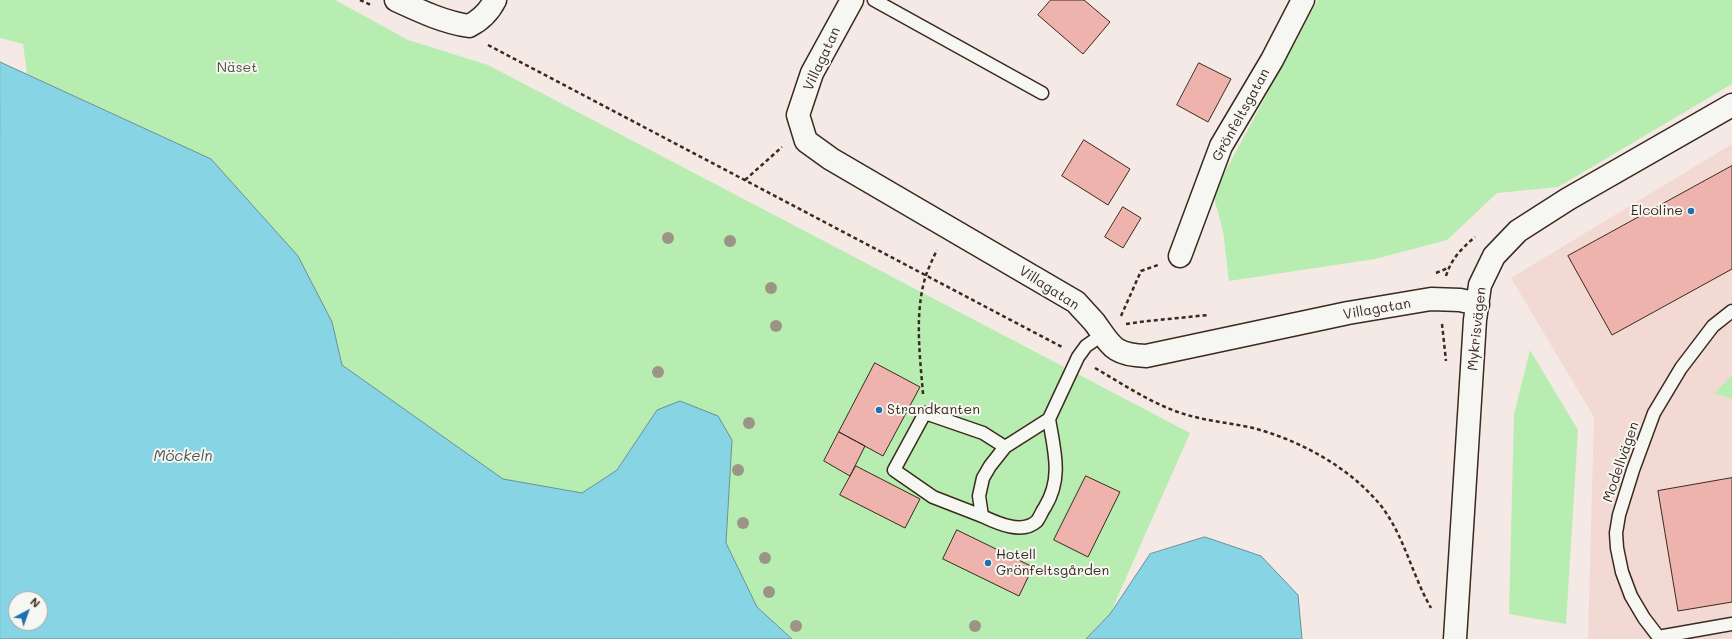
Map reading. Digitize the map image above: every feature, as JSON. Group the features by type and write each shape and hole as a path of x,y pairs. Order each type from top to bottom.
{"street":[{"path":"396,0 432,17 451,23 469,26 481,20 495,0"},
{"name":"Villagatan","path":"852,0 812,74 798,115 806,141 830,159 1076,302 1095,323 1102,335 1118,351 1130,356 1146,356 1348,313 1431,299 1460,300 1478,304"},
{"name":"Grönfeltsgatan","path":"1180,256 1221,146 1272,60 1303,0"},
{"name":"Mykrisvägen","path":"1455,639 1478,304 1480,285 1494,256 1518,231 1568,199 1732,105"}],"lane":[{"path":"874,0 1042,93"},
{"name":"Modellvägen","path":"1659,638 1644,618 1631,596 1622,572 1617,548 1616,533 1618,515 1654,413 1681,368 1713,326 1732,311"},
{"path":"982,516 979,496 983,478 990,466 1005,448 1049,419 1078,357 1086,346 1102,335"},
{"path":"1005,448 983,433 925,413 894,470 933,497 1006,526 1026,527 1037,521 1055,486 1055,456 1049,419"},
{"path":"1659,638 1732,624"}],"path":[{"path":"489,45 1078,357 1135,392 1174,411 1270,433 1304,447 1334,465 1366,491 1381,506 1393,522 1422,592 1432,610"},
{"path":"745,180 802,128"},
{"path":"925,413 919,340 921,302 926,276 947,227"},
{"path":"1119,320 1141,271 1180,256"}],"shaded area":[{"path":"1732,144 1732,639 1588,639 1594,417 1511,278"}],"green space":[{"name":"Näset","path":"0,0 335,0 408,40 488,65 1190,433 1110,614 1086,639 792,639 757,607 726,543 732,440 657,410 617,470 582,493 503,479 342,365 332,322 211,159 27,74 23,44 0,38"},
{"path":"1318,0 1732,0 1732,84 1558,187 1497,193 1447,240 1375,259 1229,281 1223,231 1213,194"},
{"path":"1530,350 1578,430 1566,624 1509,614 1514,414"},
{"path":"1732,375 1732,398 1714,394"}],"water":[{"name":"Möckeln","path":"0,62 211,159 298,256 332,322 342,365 503,479 582,493 617,470 657,410 680,401 718,416 732,440 726,543 757,607 792,639 0,639"},
{"path":"1205,537 1261,556 1298,595 1302,639 1086,639 1110,614 1150,554"}],"building":[{"path":"1051,0 1084,0 1110,22 1083,54 1038,15"},
{"path":"1199,63 1231,79 1208,122 1177,105"},
{"path":"1084,140 1130,169 1108,205 1062,176"},
{"name":"Elcoline","path":"1732,166 1732,269 1612,335 1568,256"},
{"path":"1123,207 1141,218 1123,248 1105,237"},
{"name":"Strandkanten","path":"875,363 920,387 883,456 839,432"},
{"path":"839,432 865,446 850,476 824,461"},
{"path":"856,466 920,499 905,528 840,495"},
{"path":"1086,476 1120,492 1088,557 1054,540"},
{"path":"1732,478 1732,602 1678,611 1658,491"},
{"name":"Hotell Grönfeltsgården","path":"957,530 1033,567 1019,596 943,559"}],"place":[{"name":"Elcoline","path":"1691,211"},
{"name":"Strandkanten","path":"879,410"},
{"name":"Hotell Grönfeltsgården","path":"988,563"}]}
